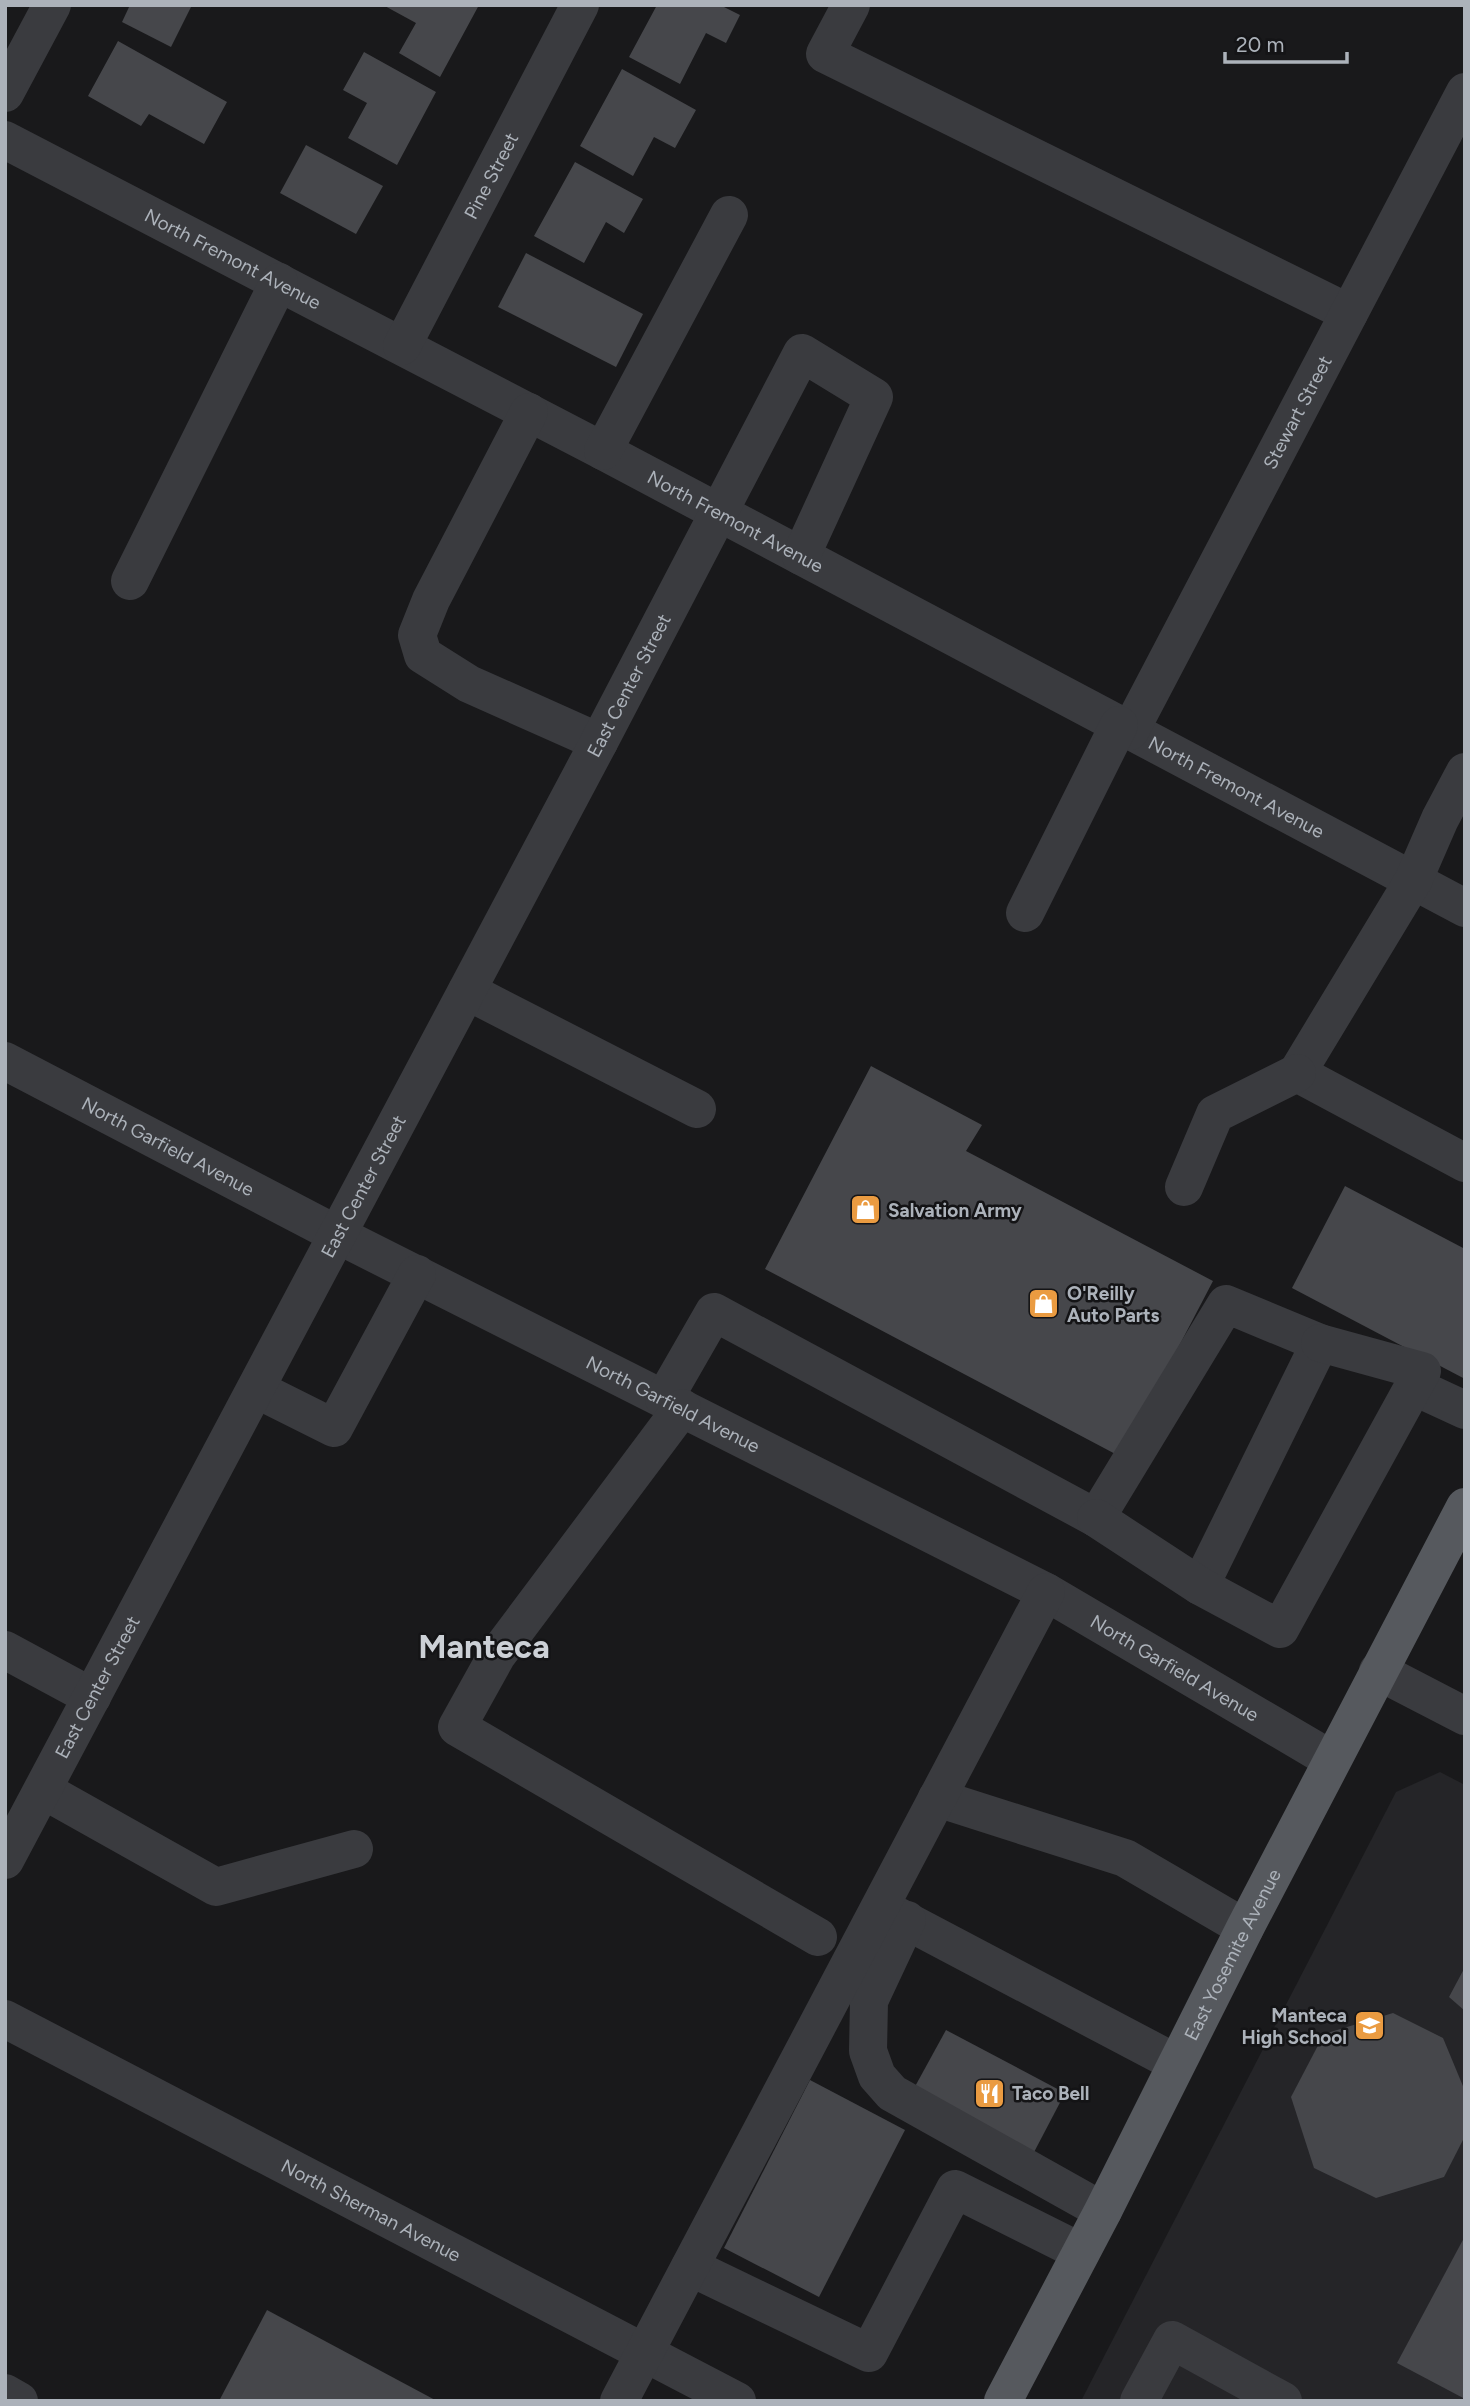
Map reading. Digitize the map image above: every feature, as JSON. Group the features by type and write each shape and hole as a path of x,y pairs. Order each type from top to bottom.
{"main road":[{"name":"East Yosemite Avenue","path":"1003,2401 1103,2211 1245,1928 1465,1507"}],"street":[{"path":"5,93 51,5"},
{"name":"Pine Street","path":"402,346 580,5"},
{"path":"851,5 825,54 1349,313"},
{"name":"Stewart Street","path":"1025,913 1460,113"},
{"name":"North Fremont Avenue","path":"5,140 529,412 1465,908"},
{"path":"603,451 729,215"},
{"path":"130,581 279,282"},
{"name":"East Center Street","path":"5,1860 599,742 802,353 874,397 802,556"},
{"path":"529,412 431,600 417,635 424,655 469,684 599,742"},
{"path":"1184,1187 1215,1114 1297,1073 1413,881 1465,772"},
{"path":"467,991 697,1109"},
{"path":"1297,1073 1465,1163"},
{"name":"North Garfield Avenue","path":"10,1076 417,1274 1046,1592 1332,1760"},
{"path":"256,1390 334,1427 417,1274"},
{"path":"818,1937 457,1727 498,1655 673,1403 714,1312 1096,1518 1200,1586 1280,1629 1422,1371 1320,1343 1226,1304 1096,1518"},
{"path":"1200,1586 1320,1343"},
{"path":"1413,1386 1465,1410"},
{"path":"1046,1592 937,1798 893,1913 869,2001 867,2051 877,2076 892,2093 1103,2211"},
{"path":"5,1650 92,1697"},
{"path":"1378,1671 1465,1716"},
{"path":"43,1790 216,1887 354,1849"},
{"path":"937,1798 1125,1858 1245,1928"},
{"path":"893,1913 1176,2063"},
{"path":"619,2401 690,2267 893,1913"},
{"name":"North Sherman Avenue","path":"5,2018 737,2401"},
{"path":"690,2267 869,2353 954,2189 1081,2252"},
{"path":"1139,2401 1172,2340 1283,2401"},
{"path":"5,2393 19,2401"}],"shaded area":[{"name":"Manteca High School","path":"1440,1772 1465,1785 1465,2401 1081,2401 1396,1792"}],"building":[{"path":"130,5 192,5 171,47 122,22"},
{"path":"383,5 479,5 440,77 399,53 416,23"},
{"path":"657,5 720,5 740,15 726,43 706,33 680,84 629,57"},
{"path":"118,41 227,102 204,144 149,114 141,126 88,96"},
{"path":"364,52 436,92 397,165 348,138 367,103 343,90"},
{"path":"622,69 696,110 675,148 654,137 633,176 580,146"},
{"path":"306,145 383,186 356,234 280,193"},
{"path":"575,162 643,199 624,233 606,222 584,263 534,236"},
{"path":"526,253 643,314 616,367 498,307"},
{"name":"O'Reilly Auto Parts","path":"871,1066 982,1125 966,1151 1213,1281 1121,1457 765,1269"},
{"path":"1345,1186 1465,1249 1465,1379 1292,1288"},
{"path":"1465,1967 1465,2011 1449,1997"},
{"path":"1393,2013 1443,2038 1465,2091 1465,2136 1444,2177 1376,2198 1314,2168 1291,2097 1324,2034"},
{"name":"Taco Bell","path":"946,2030 1065,2093 1032,2156 912,2092"},
{"path":"810,2080 905,2130 819,2297 724,2248"},
{"path":"1465,2236 1465,2399 1397,2363"},
{"path":"267,2310 437,2401 219,2401"}],"place":[{"name":"Salvation Army","path":"865,1210"},
{"name":"O'Reilly Auto Parts","path":"1044,1304"},
{"name":"Manteca High School","path":"1370,2026"},
{"name":"Taco Bell","path":"989,2093"}],"district":[{"name":"Manteca","path":"484,1646"}]}
